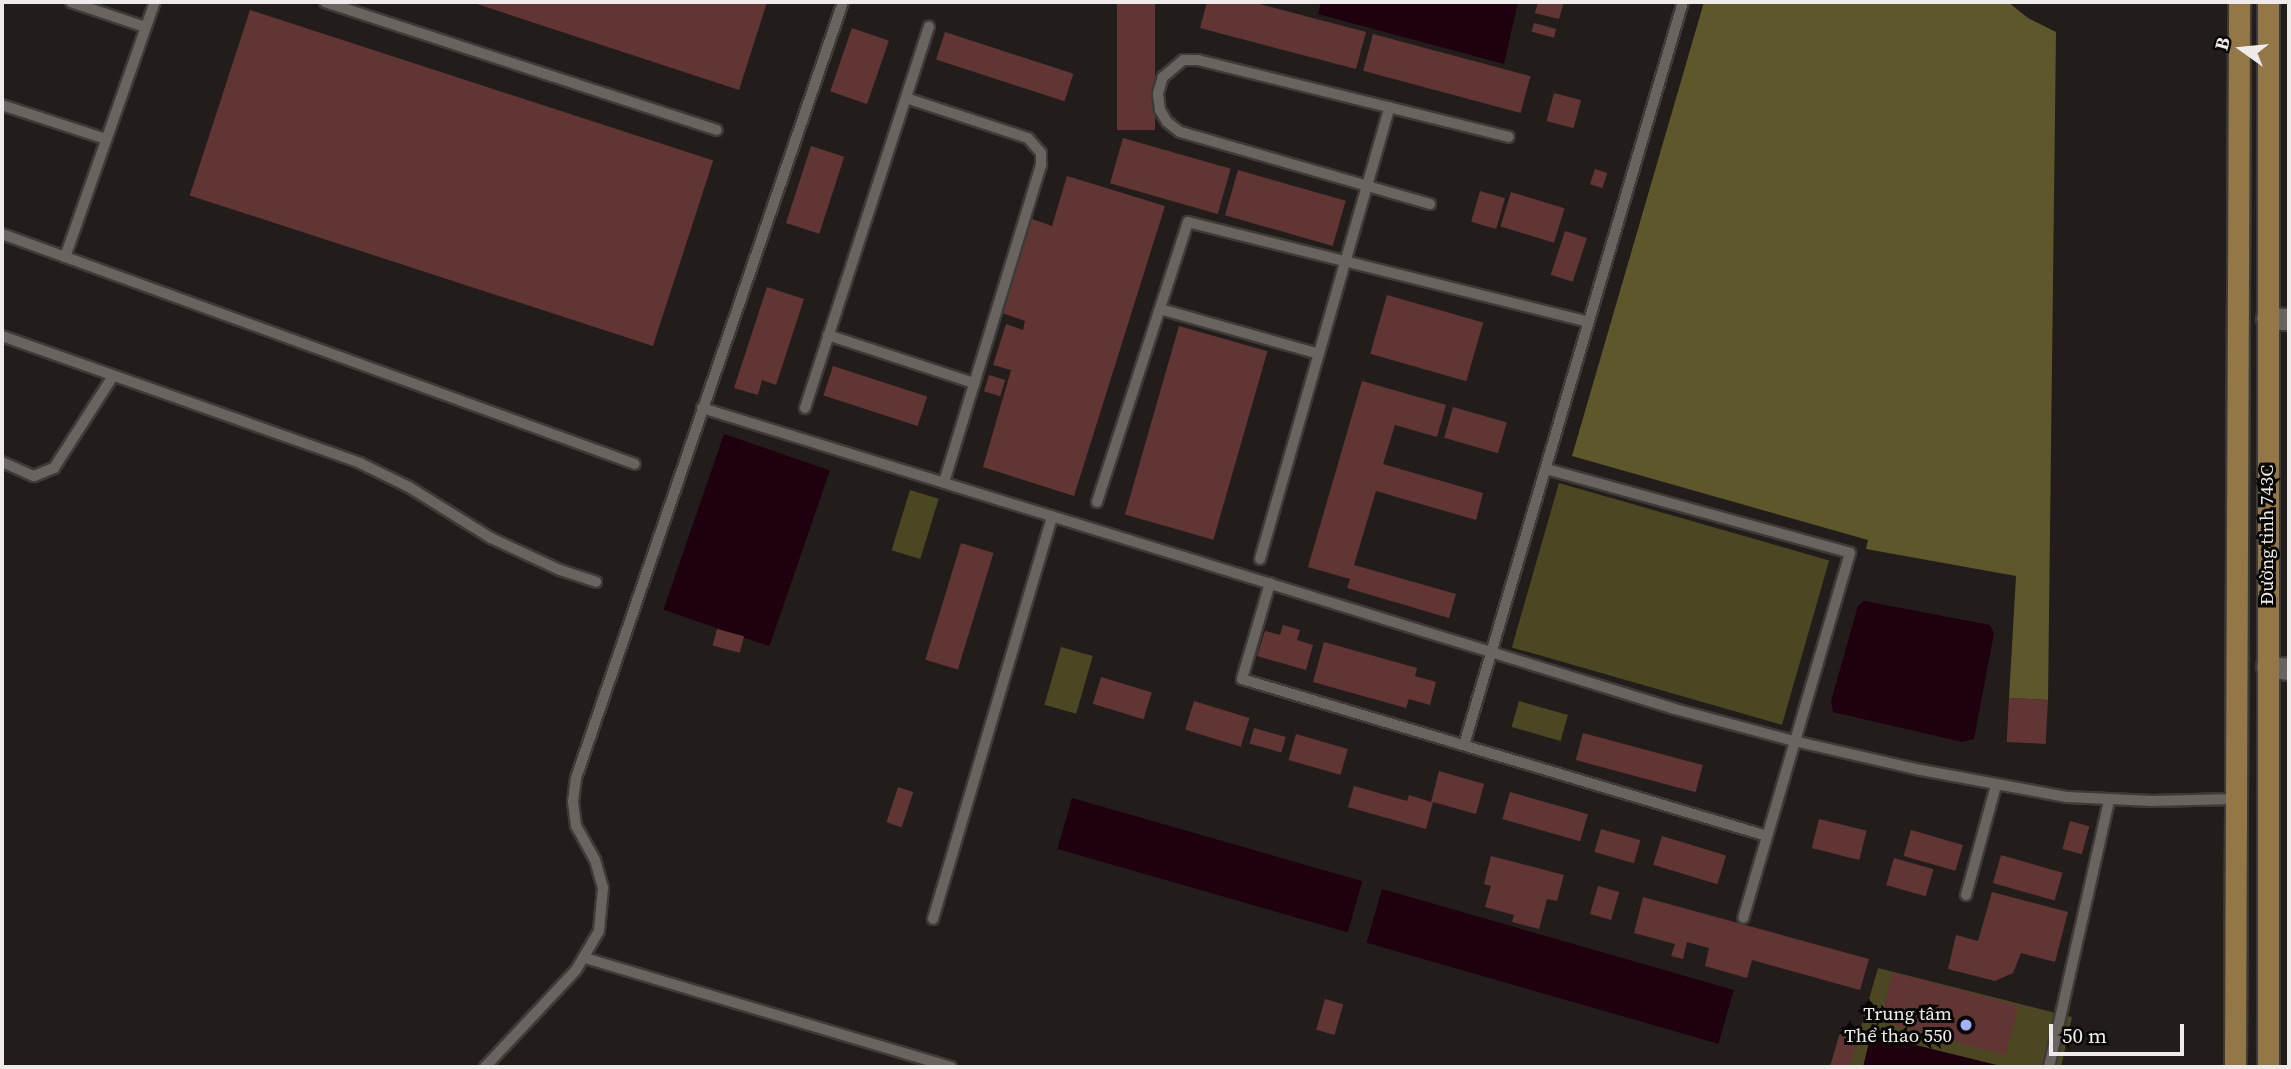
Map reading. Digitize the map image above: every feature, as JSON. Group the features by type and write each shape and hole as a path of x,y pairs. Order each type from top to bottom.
{"main road":[{"name":"Đường tỉnh 743C","path":"2235,1067 2239,2"},
{"name":"Đường tỉnh 743C","path":"2268,2 2268,1067"},
{"path":"2236,666 2267,666"},
{"path":"2235,799 2269,798"}],"street":[{"path":"2267,318 2289,319"},
{"path":"2267,666 2289,669"}],"lane":[{"path":"71,2 145,27"},
{"path":"65,257 155,2"},
{"path":"325,2 717,130"},
{"path":"485,1067 585,958 601,924 603,888 595,860 576,826 573,802 576,778 843,2"},
{"path":"1464,746 1683,2"},
{"path":"805,408 929,27"},
{"path":"1430,204 1180,132 1163,117 1158,102 1160,85 1175,64 1183,60 1198,60 1509,137"},
{"path":"906,97 1028,138 1041,153 1041,165 943,482"},
{"path":"2,105 106,139"},
{"path":"1260,559 1390,107"},
{"path":"1097,502 1188,222 1589,322"},
{"path":"2,234 635,464"},
{"path":"1160,309 1319,354"},
{"path":"828,335 974,383"},
{"path":"2,336 372,468 409,487 502,544 596,582"},
{"path":"2,462 34,476 54,468 113,376"},
{"path":"702,408 1492,652 1794,741 1996,785 2109,800 2235,799"},
{"path":"1546,469 1850,553 1743,918"},
{"path":"933,919 1052,516"},
{"path":"1269,583 1242,679 1767,836"},
{"path":"1966,895 1996,785"},
{"path":"2049,1067 2109,800"},
{"path":"585,958 951,1067"}],"shaded area":[{"path":"1321,2 1518,2 1504,64 1318,14"},
{"path":"1704,2 2008,2 2028,18 2056,32 2048,700 2009,698 2016,576 1866,549 1868,540 1572,456"},
{"path":"724,434 830,470 769,646 663,610"},
{"path":"1559,483 1829,560 1782,725 1512,647"},
{"path":"910,490 939,499 920,559 892,550"},
{"path":"1864,601 1990,625 1994,633 1974,739 1962,742 1833,712 1831,701 1858,606"},
{"path":"1061,647 1093,656 1076,714 1044,705"},
{"path":"1519,701 1568,715 1561,741 1512,727"},
{"path":"1072,798 1362,881 1348,932 1057,849"},
{"path":"1382,889 1734,990 1718,1044 1367,943"},
{"name":"Trung tâm Thể thao 550","path":"1878,968 2072,1017 2061,1067 1830,1067 1840,1033 1858,1037"},
{"path":"1871,1034 2005,1067 1863,1067"}],"building":[{"path":"471,2 767,2 739,90"},
{"path":"1117,2 1155,2 1155,130 1117,130"},
{"path":"1207,2 1252,2 1366,32 1356,69 1200,28"},
{"path":"1538,2 1564,2 1559,19 1535,13"},
{"path":"250,10 713,160 653,346 190,195"},
{"path":"1534,23 1556,29 1554,38 1532,32"},
{"path":"852,28 889,41 867,104 830,91"},
{"path":"945,32 1073,74 1064,101 936,60"},
{"path":"1373,34 1530,76 1521,113 1363,71"},
{"path":"1554,93 1581,100 1574,128 1546,121"},
{"path":"1123,138 1231,169 1218,214 1110,183"},
{"path":"811,146 844,157 819,234 786,223"},
{"path":"1595,169 1607,173 1602,188 1590,184"},
{"path":"1238,170 1346,201 1333,246 1225,215"},
{"path":"1067,176 1165,206 1074,496 983,467 1011,370 993,365 1006,324 1023,330 1025,321 1002,313 1032,219 1052,226"},
{"path":"1480,191 1505,198 1496,229 1471,222"},
{"path":"1511,192 1565,208 1554,243 1500,226"},
{"path":"1565,231 1587,238 1573,282 1551,275"},
{"path":"767,287 804,299 776,385 762,380 758,395 734,388"},
{"path":"1387,295 1483,323 1466,381 1370,354"},
{"path":"1179,326 1267,351 1213,540 1125,514"},
{"path":"833,366 927,397 918,426 823,395"},
{"path":"989,375 1005,380 1000,396 984,391"},
{"path":"1362,381 1446,405 1437,437 1395,425 1383,464 1483,493 1476,520 1376,491 1354,565 1456,594 1449,618 1347,588 1350,579 1308,567"},
{"path":"1453,407 1507,422 1498,453 1444,438"},
{"path":"961,543 994,553 958,670 925,660"},
{"path":"1283,625 1300,630 1297,640 1313,645 1306,670 1257,656 1265,631 1280,635"},
{"path":"717,629 744,636 740,653 713,645"},
{"path":"1324,642 1417,668 1415,676 1436,682 1430,705 1409,699 1406,708 1313,682"},
{"path":"1101,677 1152,692 1143,719 1093,704"},
{"path":"2009,698 2048,700 2046,744 2007,742"},
{"path":"1194,701 1249,718 1241,747 1185,730"},
{"path":"1254,728 1286,737 1281,752 1250,743"},
{"path":"1583,733 1703,765 1696,792 1576,760"},
{"path":"1296,734 1348,749 1340,775 1289,760"},
{"path":"1439,771 1484,784 1476,814 1433,802 1426,829 1348,807 1354,786 1407,801 1409,795 1431,802"},
{"path":"898,787 913,792 902,827 887,822"},
{"path":"1510,792 1588,814 1580,841 1502,819"},
{"path":"1819,819 1867,831 1859,860 1812,848"},
{"path":"2070,821 2089,826 2082,854 2062,849"},
{"path":"1601,829 1640,840 1634,863 1594,852"},
{"path":"1911,830 1963,845 1955,871 1904,856"},
{"path":"1662,836 1726,856 1717,884 1653,865"},
{"path":"2001,855 2063,873 2055,901 1993,883"},
{"path":"1491,856 1564,875 1557,901 1547,899 1539,929 1512,922 1514,915 1485,907 1491,886 1484,884"},
{"path":"1894,858 1933,869 1926,896 1886,885"},
{"path":"1598,886 1619,892 1611,920 1590,914"},
{"path":"1992,892 2068,912 2055,962 2021,953 2013,973 1995,981 1948,969 1956,935 1978,941"},
{"path":"1643,897 1869,959 1860,990 1752,960 1747,978 1705,966 1709,948 1687,942 1683,959 1671,956 1675,944 1634,933"},
{"path":"1893,972 2019,1006 2005,1055 1880,1021"},
{"path":"1325,999 1343,1004 1334,1035 1316,1030"},
{"path":"1840,1033 1858,1037 1850,1067 1830,1067"}],"place":[{"name":"Trung tâm Thể thao 550","path":"1966,1025"}]}
